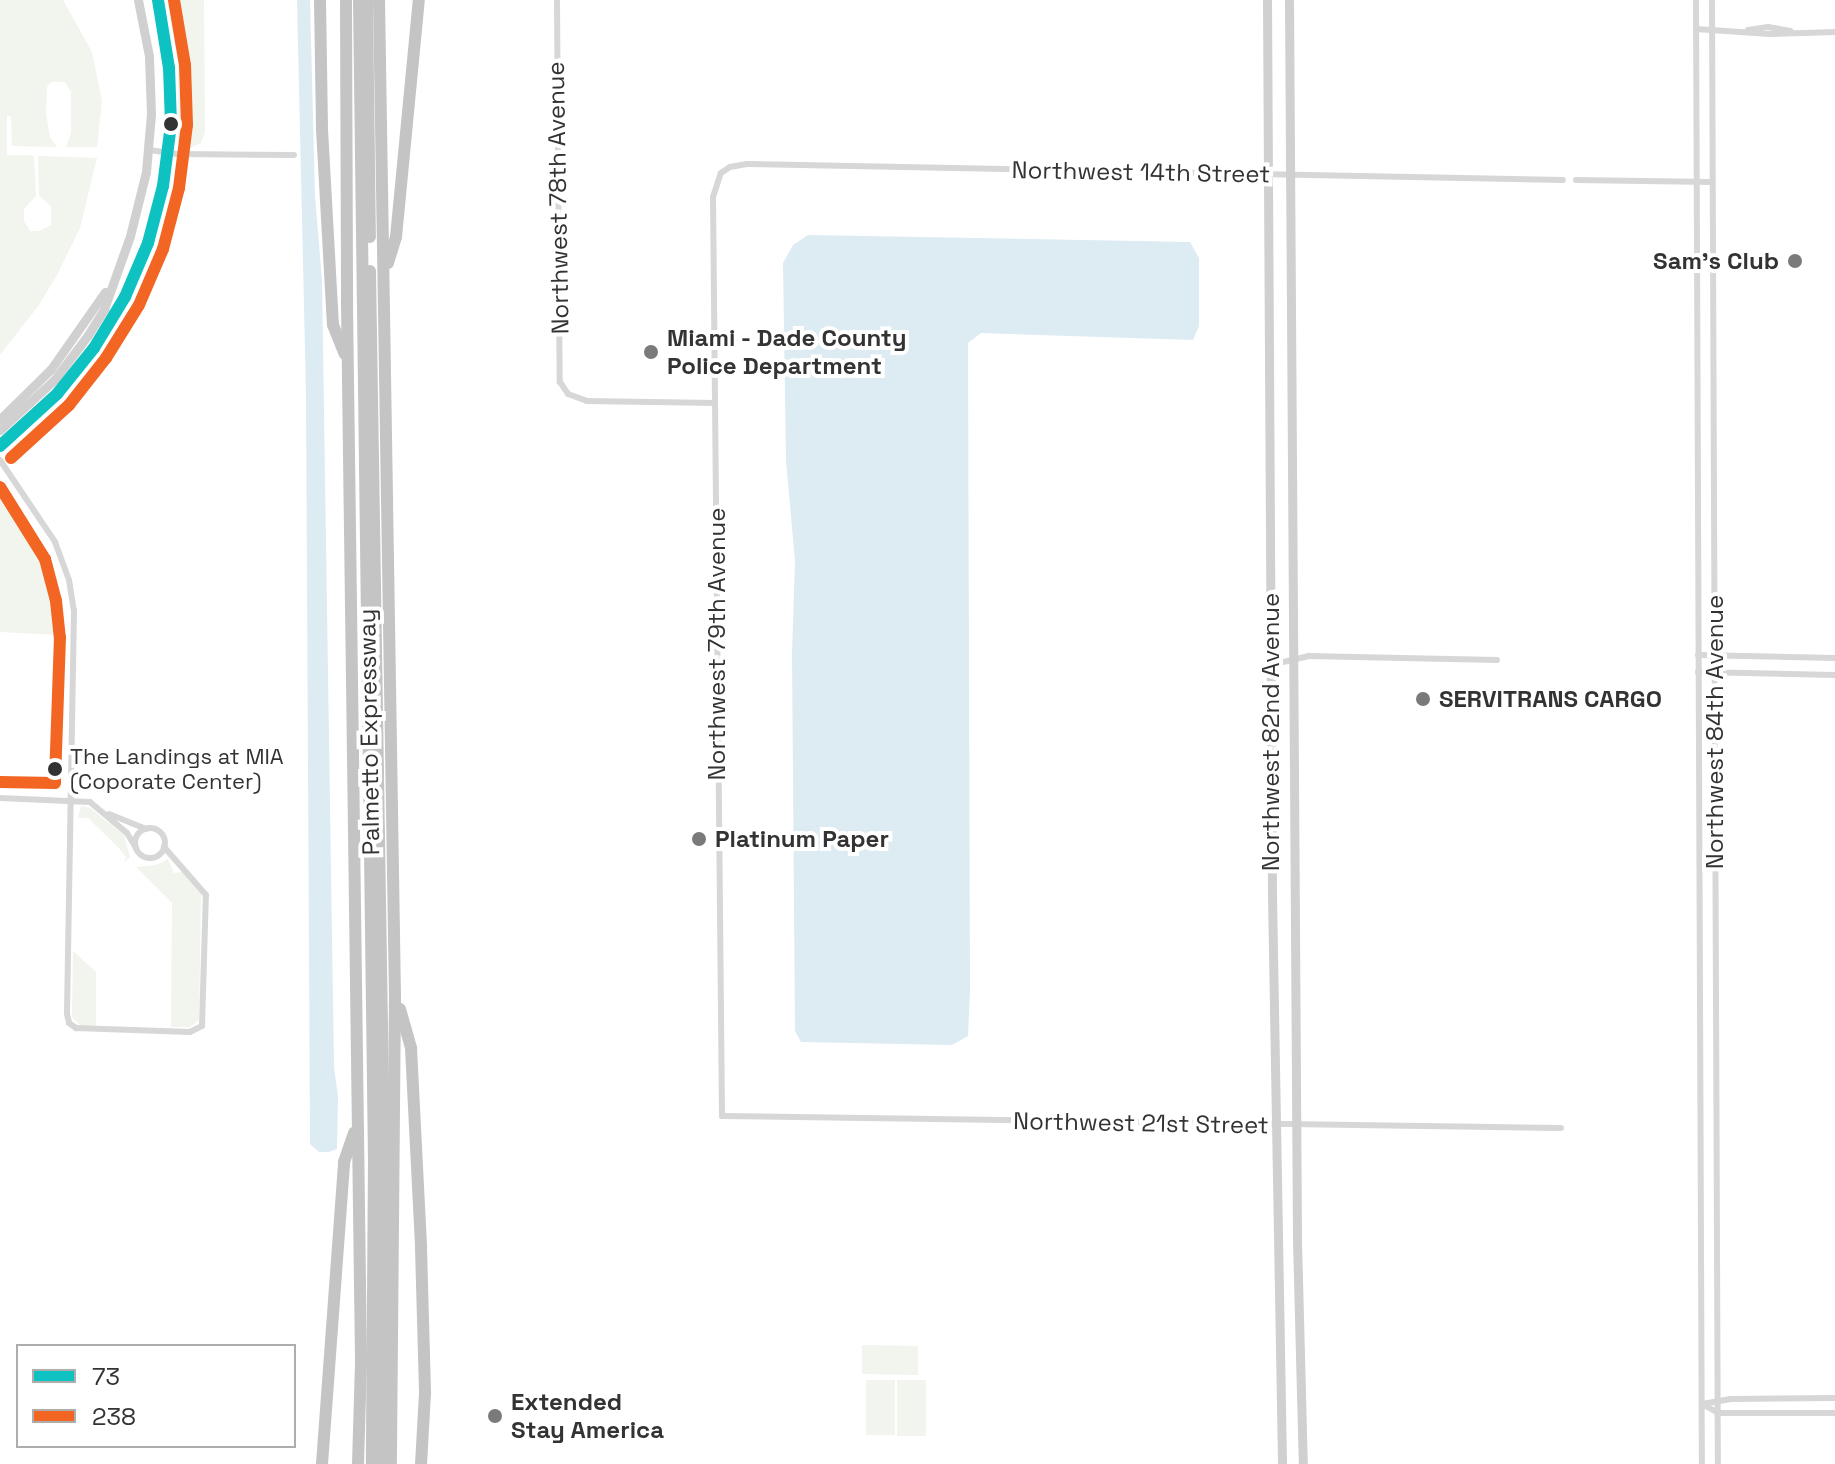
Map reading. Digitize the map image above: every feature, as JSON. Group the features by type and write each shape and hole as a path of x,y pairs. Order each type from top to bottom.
{"highway":[{"path":"320,0 322,129 333,325 348,360"},
{"name":"Palmetto Expressway","path":"346,0 361,1363 358,1464"},
{"path":"359,0 374,1127 372,1464"},
{"path":"367,0 384,1156 381,1464"},
{"name":"Palmetto Expressway","path":"379,0 395,994 391,1464"},
{"path":"410,0 411,67"},
{"path":"385,276 396,237 419,0"},
{"path":"395,994 411,1048 425,1341 421,1464"},
{"path":"322,1464 344,1162 357,1127"}],"street":[{"path":"0,430 43,392 79,349 104,309 133,225 149,150 151,77 138,0"},
{"path":"0,446 67,383 110,323 131,284 152,229 168,153 169,68 158,0"},
{"name":"Northwest 78th Avenue","path":"557,0 560,382 568,394 587,401 715,403"},
{"name":"Northwest 82nd Avenue","path":"1267,0 1270,665 1282,1464"},
{"name":"Northwest 82nd Avenue","path":"1289,0 1292,659 1303,1464"},
{"name":"Northwest 84th Avenue","path":"1696,0 1702,1464"},
{"name":"Northwest 84th Avenue","path":"1712,0 1718,1464"},
{"path":"1696,29 1748,30 1770,34 1835,32"},
{"path":"149,150 294,155"},
{"name":"Northwest 14th Street","path":"721,173 733,165 747,164 1563,180"},
{"name":"Northwest 79th Avenue","path":"721,173 713,197 722,1116"},
{"path":"1576,180 1712,182"},
{"path":"0,419 57,361 113,279"},
{"path":"1697,291 1713,291"},
{"path":"0,460 49,530 69,580 76,636 69,1023 76,1028 190,1032 202,1026 206,895 164,847 160,832 102,811"},
{"path":"1698,655 1715,658 1835,658"},
{"path":"1270,665 1308,656 1497,660"},
{"path":"1698,672 1835,675"},
{"path":"0,798 90,802 131,837 136,848 149,858 159,856 164,847"},
{"path":"136,848 137,836 146,829"},
{"name":"Northwest 21st Street","path":"722,1116 1561,1128"},
{"path":"1280,1364 1300,1365"},
{"path":"1702,1404 1835,1398"},
{"path":"1702,1404 1718,1413 1835,1413"}],"shaded area":[{"path":"0,0 63,0 92,52 102,101 97,147 66,147 71,133 71,92 65,82 51,82 47,87 46,114 50,137 57,147 12,146 11,116 7,116 7,155 32,155 34,158 36,196 24,209 24,221 30,231 39,231 51,225 51,206 39,196 38,156 97,158 80,228 57,275 39,305 0,355"},
{"path":"167,0 204,0 205,132 201,143 188,149 178,143 178,62"},
{"path":"297,0 310,0 315,196 322,280 334,1067 338,1097 337,1149 329,1152 319,1152 310,1144 306,394"},
{"path":"808,235 1190,242 1199,258 1199,326 1193,340 981,333 968,343 970,991 968,1036 952,1045 801,1042 795,1031 792,653 795,561 786,460 783,263 793,245"},
{"path":"0,478 42,556 54,593 59,635 0,632"},
{"path":"81,806 90,808 124,835 130,857 124,863 126,857 118,847 88,818 78,818"},
{"path":"168,859 174,873 183,872 201,894 199,1020 190,1027 171,1027 172,903 136,867 156,865"},
{"path":"73,951 96,972 96,1026 81,1026 72,1017"},
{"path":"862,1345 918,1346 918,1375 862,1374"},
{"path":"866,1380 895,1380 895,1435 866,1435"},
{"path":"897,1380 926,1380 926,1436 897,1436"}],"transit line":[{"name":"73","path":"0,446 57,394 94,348 125,297 148,243 163,186 171,124 169,68 158,0"},
{"name":"238","path":"11,458 69,405 106,358 139,305 163,249 179,188 187,125 185,65 174,0"},
{"name":"238","path":"0,487 45,559 56,601 60,637 55,783 0,782"}],"place":[{"name":"Sam's Club","path":"1795,261"},
{"name":"Miami - Dade County Police Department","path":"651,352"},
{"name":"SERVITRANS CARGO","path":"1423,699"},
{"name":"The Landings at MIA (Coporate Center)","path":"55,769"},
{"name":"Platinum Paper","path":"699,839"},
{"name":"Extended Stay America","path":"495,1416"}]}
